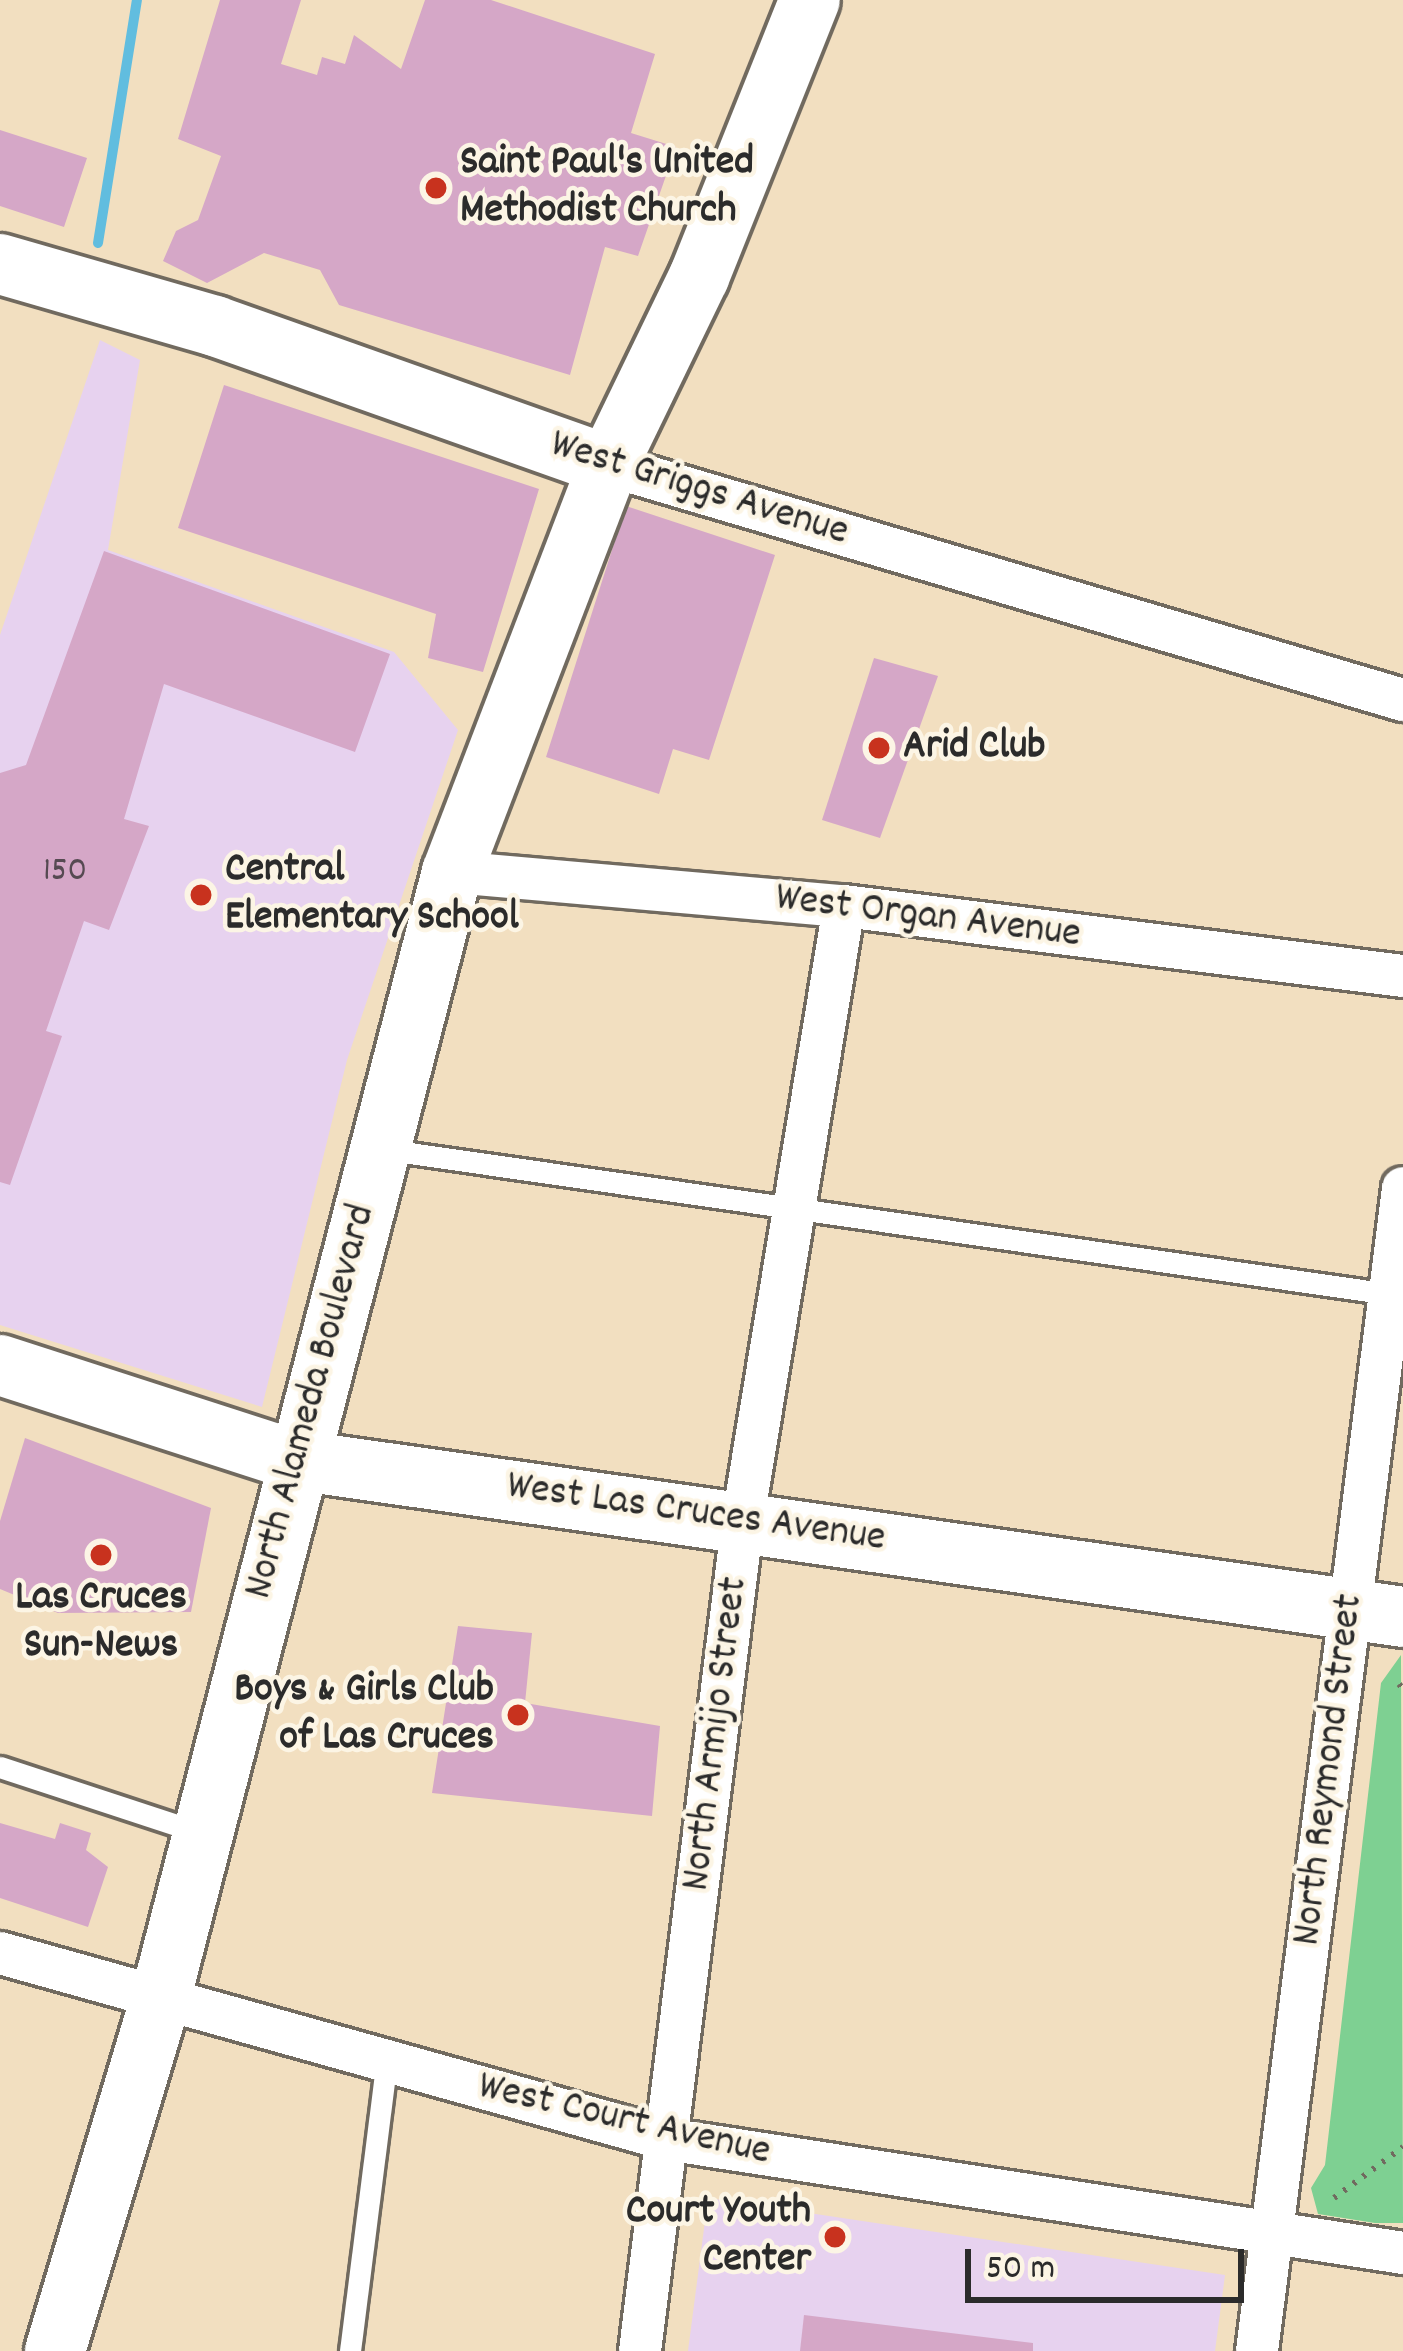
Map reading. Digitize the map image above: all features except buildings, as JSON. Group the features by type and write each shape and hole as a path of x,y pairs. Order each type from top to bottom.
{"main road":[{"name":"North Alameda Boulevard","path":"55,2351 159,2004 295,1460 452,872 608,465 699,277 810,0"},
{"name":"West Griggs Avenue","path":"0,264 215,326 608,465"},
{"name":"West Las Cruces Avenue","path":"0,1366 295,1460 743,1519 1376,1614"}],"street":[{"name":"West Griggs Avenue","path":"608,465 1403,700"},
{"name":"West Organ Avenue","path":"452,872 844,906 1403,976"},
{"name":"North Armijo Street","path":"640,2351 743,1519 844,906"},
{"name":"North Reymond Street","path":"1257,2351 1376,1614 1403,1188"},
{"name":"West Court Avenue","path":"0,1953 159,2004 666,2139 1403,2253"}],"lane":[{"path":"378,1148 1396,1295"},
{"path":"0,1767 201,1833"},
{"path":"350,2351 386,2065"}],"path":[{"path":"1334,2198 1403,2146"}],"shaded area":[{"name":"Central Elementary School","path":"100,340 140,360 108,550 394,652 458,730 347,1060 262,1407 0,1325 0,635"},
{"name":"Court Youth Center","path":"708,2198 1225,2275 1215,2351 688,2351"}],"green space":[{"path":"1401,1655 1403,2223 1375,2223 1318,2214 1311,2188 1325,2165 1381,1683"}],"waterway":[{"path":"98,243 137,0"}],"place":[{"name":"Saint Paul's United Methodist Church","path":"436,188"},
{"name":"Arid Club","path":"879,748"},
{"name":"Central Elementary School","path":"201,895"},
{"name":"Las Cruces Sun-News","path":"101,1555"},
{"name":"Boys & Girls Club of Las Cruces","path":"518,1715"},
{"name":"Court Youth Center","path":"835,2237"}]}
